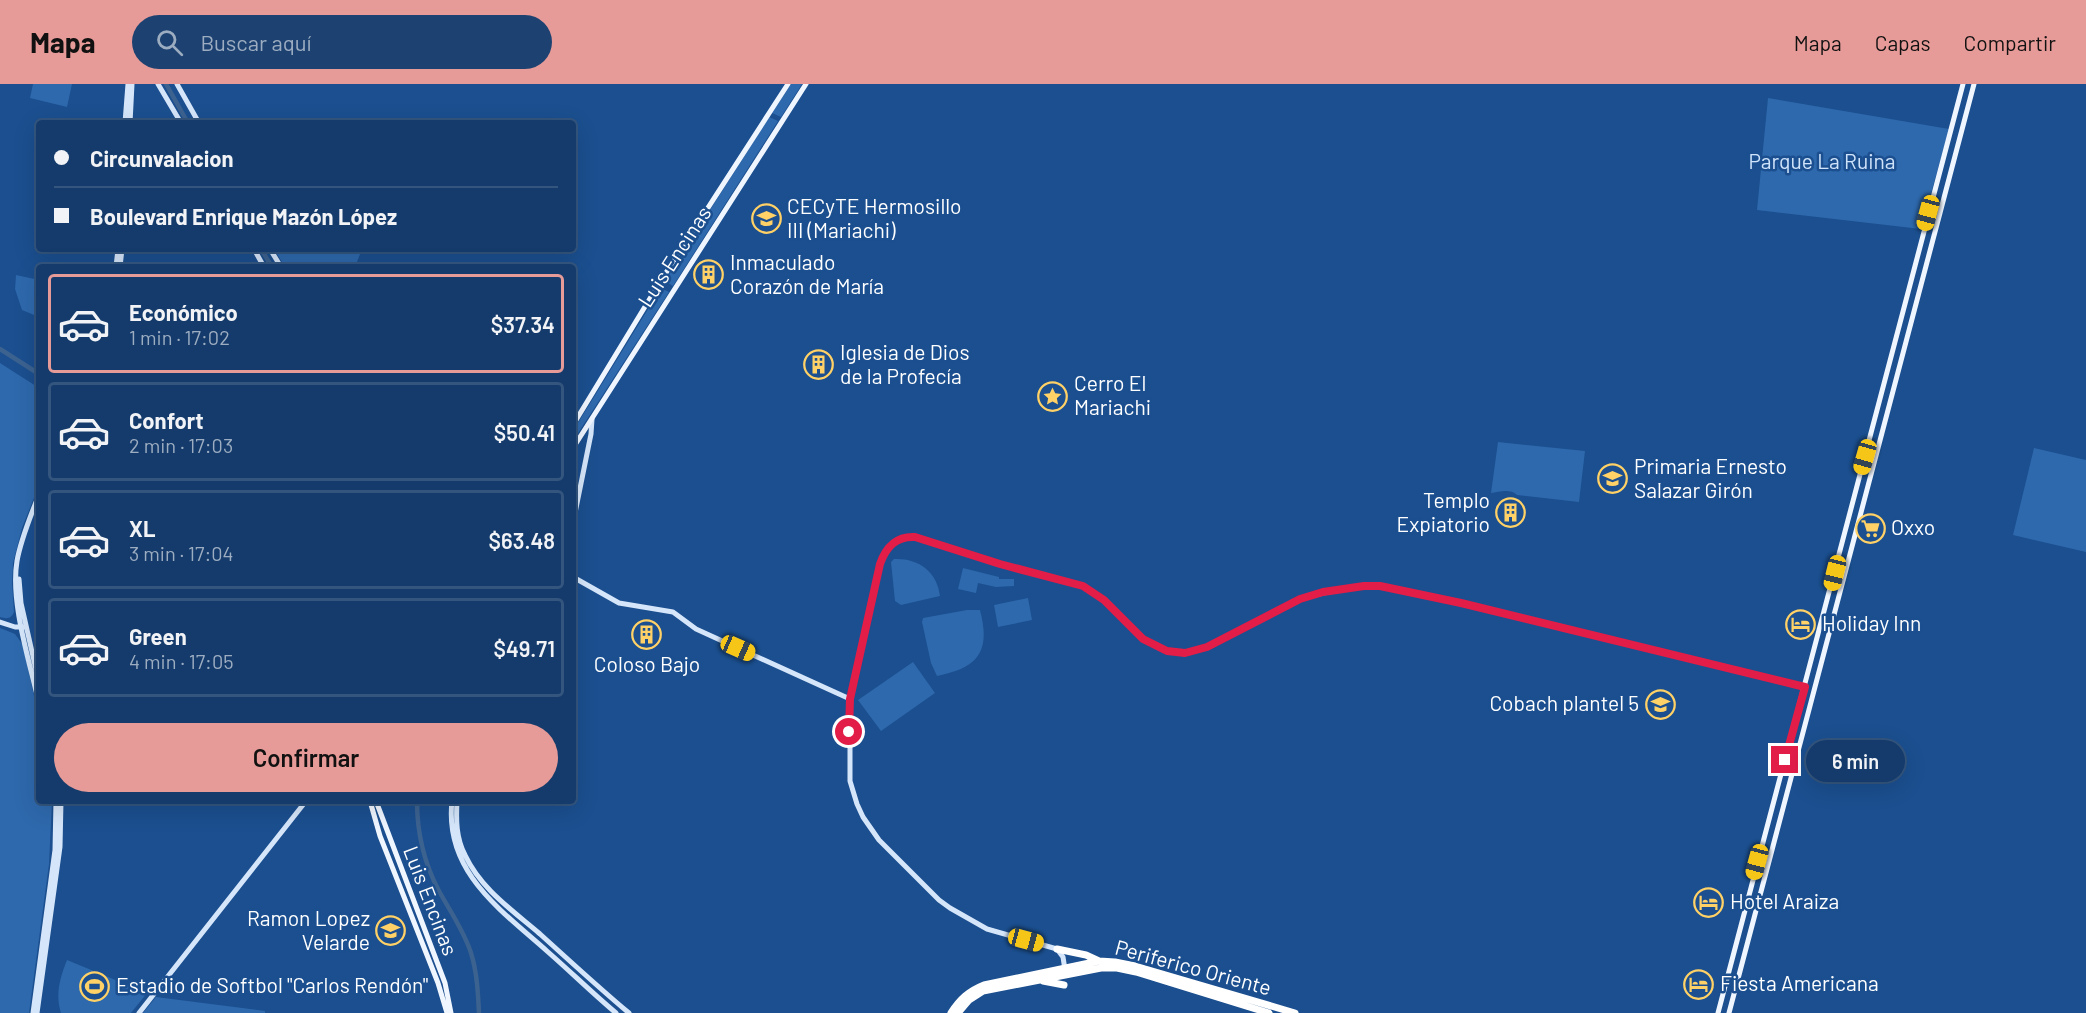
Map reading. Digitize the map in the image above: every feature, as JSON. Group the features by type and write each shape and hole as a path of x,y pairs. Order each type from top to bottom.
{"highway":[{"path":"1057,949 1086,955 1099,961"},
{"name":"Periferico Oriente","path":"958,1013 969,1000 983,991 1041,980 1099,961 1135,966 1295,1013"},
{"name":"Periferico Oriente","path":"951,1013 960,1000 974,988 1101,968 1117,968 1162,980 1269,1013"},
{"path":"1041,980 1064,985"}],"main road":[{"path":"576,419 660,282 788,84"},
{"name":"Luis Encinas","path":"576,443 806,84"},
{"path":"1718,1013 1963,84"},
{"path":"1728,1013 1974,84"},
{"path":"371,804 447,1013"},
{"name":"Luis Encinas","path":"377,804 445,983 452,1013"}],"street":[{"path":"128,120 130,84"},
{"path":"158,84 180,120"},
{"path":"177,84 197,120"},
{"path":"576,509 592,419"},
{"path":"36,502 23,537 17,563 16,587 36,689"},
{"path":"36,513 27,536 20,566 24,627 36,672"},
{"path":"1065,972 1063,957 1057,949 987,929 961,916 939,900 879,840 863,817 850,781 850,699 882,558 890,546 907,537 915,537 1000,564 1083,586 1104,600 1143,639 1167,651 1185,653 1195,651 1300,599 1333,590 1364,586 1400,589 1805,687"},
{"path":"576,579 619,603 673,612 696,629 850,699"},
{"path":"0,622 24,627"},
{"path":"35,1013 55,850 56,804"},
{"path":"35,1013 60,847 61,804"},
{"path":"139,1013 304,804"},
{"path":"452,804 452,831 455,844 464,866 488,898 616,1013"},
{"path":"457,804 456,822 459,841 472,868 490,891 592,983 629,1013"},
{"path":"542,947 547,941"}],"green space":[{"path":"33,84 72,84 67,107 30,98"},
{"path":"791,84 802,84 781,117 772,113"},
{"name":"Parque La Ruina","path":"1768,98 1949,129 1921,229 1757,210"},
{"path":"769,117 778,121 673,286 665,281"},
{"path":"276,252 361,252 356,264 283,264"},
{"path":"16,275 36,279 36,316 22,310 15,289"},
{"path":"661,288 669,292 576,436 576,426"},
{"path":"0,363 36,386 36,493 22,528 13,563 14,612 10,617 0,617"},
{"path":"1498,442 1585,451 1579,502 1517,495 1508,491 1491,493"},
{"path":"2034,448 2086,460 2086,552 2013,535"},
{"path":"894,559 911,561 925,568 935,580 940,596 901,605 895,601 891,562"},
{"path":"963,568 999,577 999,579 1014,579 1014,586 996,587 978,583 976,593 958,589"},
{"path":"1028,598 1032,620 998,627 994,605"},
{"path":"967,610 980,610 984,637 978,656 963,668 937,676 931,663 923,618"},
{"path":"0,628 15,634 23,645 36,705 36,804 52,804 49,864 29,1013 0,1013"},
{"path":"913,662 935,693 881,731 858,700"},
{"name":"Estadio de Softbol \"Carlos Rendón\"","path":"67,960 147,993 131,1013 61,1013 58,999 59,986"},
{"path":"156,997 265,1011 265,1013 143,1013"}],"waterway":[{"path":"166,84 186,120"},
{"path":"263,252 270,264"},
{"path":"0,349 36,372"},
{"path":"417,804 418,824 425,858 471,953 476,975 479,1013"}],"place":[{"name":"CECyTE Hermosillo III (Mariachi)","path":"766,219"},
{"name":"Inmaculado Corazón de María","path":"709,275"},
{"name":"Iglesia de Dios de la Profecía","path":"819,365"},
{"name":"Cerro El Mariachi","path":"1053,396"},
{"name":"Primaria Ernesto Salazar Girón","path":"1613,479"},
{"name":"Templo Expiatorio","path":"1511,513"},
{"name":"Oxxo","path":"1870,528"},
{"name":"Holiday Inn","path":"1801,624"},
{"name":"Coloso Bajo","path":"647,634"},
{"name":"Cobach plantel 5","path":"1660,704"},
{"name":"Hotel Araiza","path":"1709,902"},
{"name":"Ramon Lopez Velarde","path":"391,931"},
{"name":"Fiesta Americana","path":"1699,984"},
{"name":"Estadio de Softbol \"Carlos Rendón\"","path":"95,986"}],"route":[{"path":"849,732 850,699 880,564 885,553 895,541 915,537 1000,564 1083,586 1104,600 1143,639 1167,651 1185,653 1207,647 1300,599 1333,590 1380,586 1461,603 1805,687 1785,760"}]}
